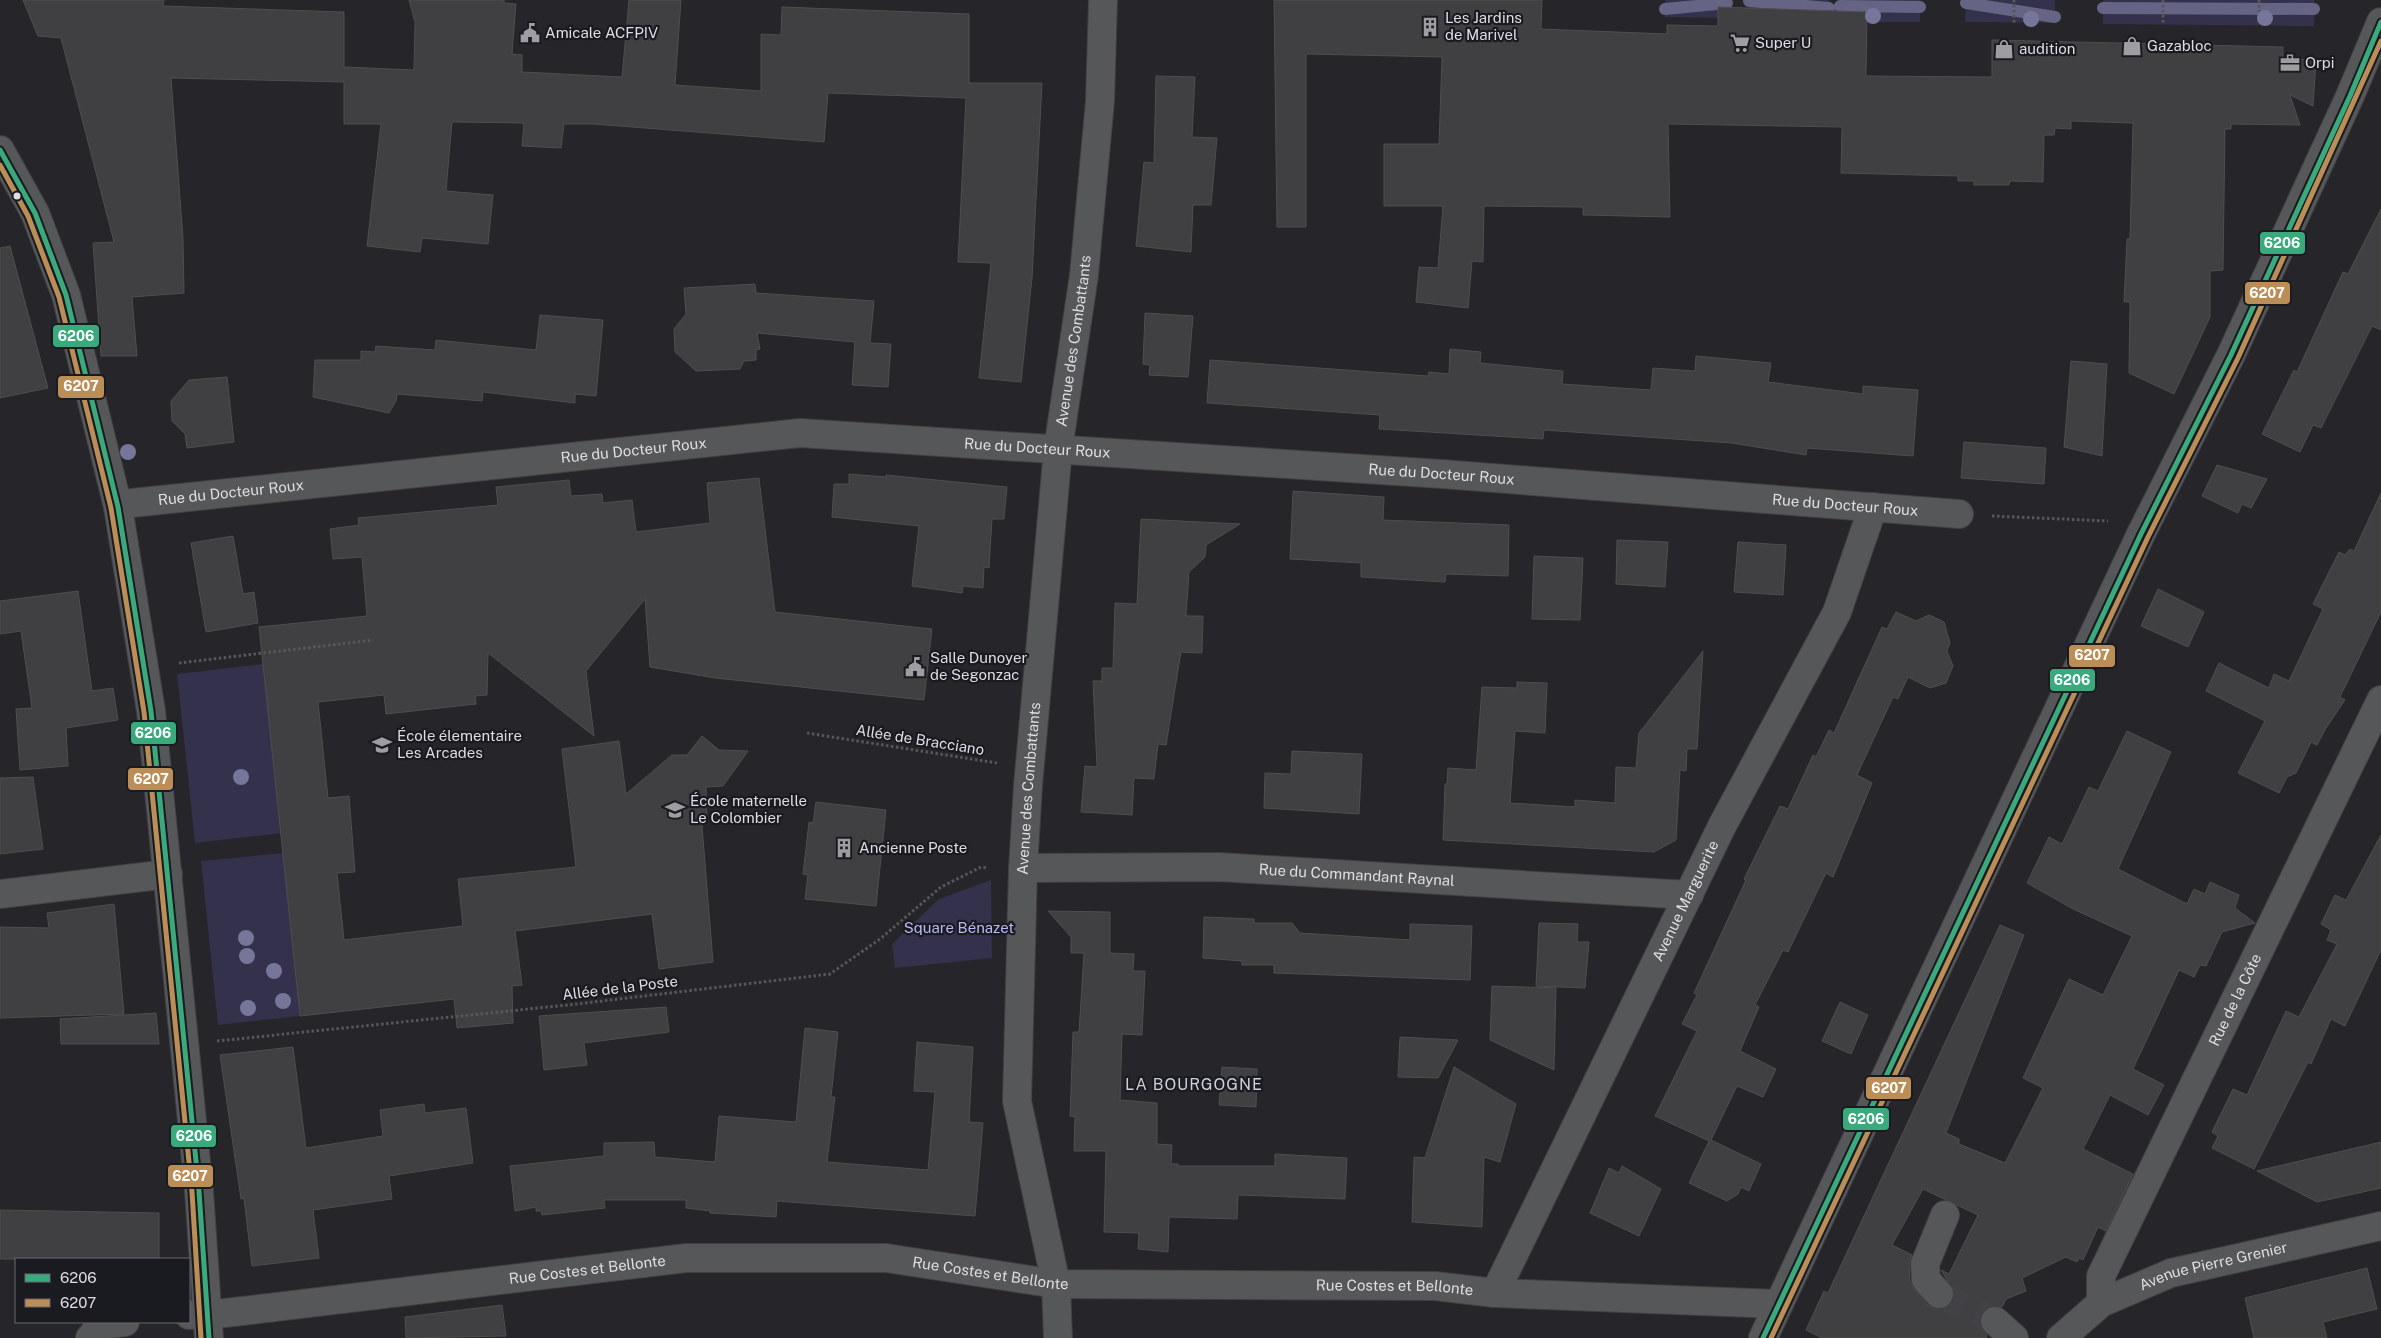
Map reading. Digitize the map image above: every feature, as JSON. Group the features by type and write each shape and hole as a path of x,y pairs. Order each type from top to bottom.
{"street":[{"name":"Avenue des Combattants","path":"1058,1338 1056,1284 1017,1101 1023,871 1029,768 1058,448 1085,265 1100,101 1103,0"},
{"path":"1763,1338 2146,523 2231,355 2381,22"},
{"path":"0,150 35,213 66,295 118,507 151,711 168,874 206,1270 202,1322"},
{"name":"Rue du Docteur Roux","path":"118,507 132,503 800,433 1432,473 1959,514"},
{"name":"Avenue Marguerite","path":"1495,1293 1722,826 1837,612 1873,508"},
{"name":"Rue de la Côte","path":"2101,1303 2101,1276 2104,1269 2381,700"},
{"name":"Rue du Commandant Raynal","path":"1023,871 1219,867 1689,894"},
{"path":"0,894 168,874"},
{"path":"1940,1294 1926,1280 1926,1264 1945,1215"},
{"name":"Avenue Pierre Grenier","path":"2061,1338 2101,1303 2171,1273 2381,1226"},
{"name":"Rue Costes et Bellonte","path":"202,1322 225,1313 686,1258 886,1258 1056,1284 1435,1286 1495,1293 1778,1304"},
{"path":"90,1338 101,1325 118,1323"}],"path":[{"path":"2014,0 2014,23"},
{"path":"2163,0 2163,24"},
{"path":"2259,0 2259,25"},
{"path":"1959,514 2146,523"},
{"path":"144,667 373,640"},
{"name":"Allée de Bracciano","path":"806,734 1029,768"},
{"name":"Allée de la Poste","path":"184,1044 568,1005 830,974 880,939 941,886 981,867 1023,871"}],"green space":[{"path":"1665,0 1727,0 1727,18 1665,17"},
{"path":"1750,0 1829,0 1828,20 1749,18"},
{"path":"1840,0 1920,0 1920,22 1840,22"},
{"path":"1966,0 2055,0 2055,23 1965,22"},
{"path":"2103,0 2314,0 2314,26 2103,24"},
{"path":"263,664 282,833 195,843 177,674"},
{"path":"283,853 300,1016 218,1025 201,861"},
{"name":"Square Bénazet","path":"991,880 992,958 895,968 892,944 939,899"}],"building":[{"path":"23,0 164,0 163,6 344,12 344,67 414,70 415,22 409,0 504,0 504,3 516,4 512,54 522,55 522,72 622,77 629,0 681,0 675,85 761,91 761,34 781,35 782,7 969,14 969,83 1042,83 1032,278 1021,382 979,378 991,263 958,262 966,98 828,93 824,142 593,124 564,124 561,148 522,146 524,123 452,122 446,191 493,195 488,244 422,238 420,252 367,246 381,124 344,124 344,82 171,78 183,238 184,293 132,297 137,356 101,356 93,243 114,242 61,38 38,36"},
{"path":"1274,0 1542,0 1541,29 1667,34 1667,25 1718,26 1718,7 1867,12 1866,76 1992,77 1992,40 2283,47 2283,58 2316,60 2313,106 2290,95 2300,125 2231,124 2231,129 2225,129 2223,270 2210,271 2210,317 2174,394 2129,373 2130,302 2124,302 2127,239 2130,239 2133,123 2071,121 2071,129 2055,128 2054,135 2044,135 2043,182 2010,181 2009,185 1974,185 1974,181 1958,181 1958,176 1841,173 1842,127 1668,124 1670,217 1583,215 1583,207 1484,206 1483,262 1472,261 1468,308 1416,302 1419,267 1438,268 1443,206 1384,206 1384,144 1439,144 1442,57 1306,54 1306,227 1277,227"},
{"path":"1156,76 1195,77 1192,137 1217,138 1211,205 1193,205 1191,252 1136,246 1144,162 1154,163"},
{"path":"2381,209 2381,330 2372,326 2321,428 2313,425 2300,452 2262,434 2294,370 2297,372 2343,272 2348,274"},
{"path":"10,246 48,388 0,398 0,248"},
{"path":"755,284 756,293 874,301 870,343 891,344 888,387 852,385 855,342 757,333 760,349 756,350 756,360 744,361 740,369 696,371 675,352 674,329 686,314 684,288"},
{"path":"1145,313 1193,316 1188,377 1149,375 1150,365 1143,364"},
{"path":"540,315 603,320 596,396 575,394 575,403 483,392 482,401 397,394 396,401 389,413 313,397 315,360 361,360 361,351 375,352 376,346 435,350 436,340 536,350"},
{"path":"1450,349 1481,352 1480,363 1563,371 1562,384 1651,390 1653,368 1695,371 1696,356 1771,363 1768,382 1863,394 1863,386 1918,390 1913,456 1807,448 1806,455 1732,443 1544,430 1543,439 1379,429 1380,415 1207,403 1210,360 1428,376 1429,372 1449,374"},
{"path":"2071,361 2107,364 2102,456 2064,447"},
{"path":"227,377 234,442 187,448 185,434 172,421 171,401 189,380"},
{"path":"1964,442 2046,448 2044,484 1961,478"},
{"path":"2217,465 2267,479 2251,508 2242,504 2238,513 2202,496"},
{"path":"849,474 886,477 886,475 1007,487 1004,519 992,519 989,568 984,567 983,588 963,586 962,593 912,586 919,526 832,517 834,484 849,484"},
{"path":"759,478 775,612 932,629 924,700 715,678 650,667 645,599 586,671 594,736 488,653 487,695 475,696 476,704 386,714 384,695 318,702 328,798 349,796 355,872 337,873 344,940 463,926 458,879 576,867 562,749 619,741 626,794 672,755 687,755 702,736 719,750 748,751 723,786 706,787 707,819 702,826 713,962 659,969 652,914 515,931 522,985 512,986 513,1023 457,1028 454,999 300,1016 259,627 367,616 362,557 333,559 330,529 359,525 358,518 498,505 496,487 569,480 571,496 602,494 603,503 632,500 636,532 710,523 707,483"},
{"path":"1293,491 1384,497 1383,520 1509,525 1508,576 1446,574 1445,582 1361,577 1361,563 1290,559"},
{"path":"2381,493 2381,612 2340,697 2345,700 2317,745 2311,742 2296,773 2287,777 2279,793 2238,773 2265,721 2206,691 2219,663 2269,688 2274,674 2289,681 2323,609 2313,604 2339,552 2345,555 2350,549 2354,551"},
{"path":"1141,519 1240,524 1206,545 1205,557 1189,572 1186,616 1203,616 1202,653 1181,652 1166,745 1158,744 1154,779 1134,778 1132,815 1081,812 1085,766 1097,767 1093,681 1102,681 1102,668 1113,668 1115,603 1137,604"},
{"path":"233,536 243,594 254,592 258,623 206,632 191,543"},
{"path":"1617,540 1668,542 1665,587 1616,584"},
{"path":"1738,542 1786,545 1783,595 1734,592"},
{"path":"1534,556 1583,558 1580,620 1532,619"},
{"path":"2158,589 2204,612 2188,647 2141,626"},
{"path":"78,591 92,691 113,688 118,720 66,728 68,766 20,770 16,709 32,708 21,631 0,634 0,601"},
{"path":"1896,612 1916,621 1929,615 1944,622 1950,643 1947,651 1953,666 1946,683 1930,688 1908,677 1898,699 1893,697 1857,775 1872,783 1833,877 1826,873 1788,952 1783,950 1755,1005 1759,1007 1740,1051 1776,1069 1763,1097 1737,1086 1711,1140 1761,1164 1749,1191 1741,1187 1738,1194 1727,1201 1689,1183 1709,1141 1655,1116 1697,1031 1682,1024 1697,995 1694,993 1746,880 1744,879 1780,806 1788,809 1813,755 1816,757 1829,730 1834,733 1882,627 1887,629"},
{"path":"1703,651 1697,749 1687,749 1686,771 1680,770 1676,840 1654,852 1443,840 1445,784 1447,784 1448,768 1476,770 1482,687 1517,688 1517,682 1547,683 1545,733 1515,731 1510,803 1575,807 1575,800 1615,803 1616,767 1636,768 1639,733"},
{"path":"2127,731 2171,752 2118,869 2187,904 2194,889 2205,894 2210,882 2239,895 2235,908 2255,923 2222,932 2206,966 2200,965 2194,977 2179,970 2133,1069 2164,1085 2148,1115 2110,1095 2083,1149 2133,1174 2106,1231 2098,1227 2083,1260 2079,1258 2077,1262 2066,1257 2022,1278 2026,1291 2006,1299 2002,1307 1991,1306 1984,1310 1980,1317 1980,1325 1987,1335 1986,1338 1822,1338 1806,1330 1824,1291 1828,1293 2000,925 2024,935 1946,1133 1959,1139 1959,1144 2005,1163 2043,1088 2023,1078 2069,979 2103,995 2132,936 2073,909 2027,883 2049,837 2062,844 2089,787 2098,791","holes":["1923,1189 1978,1215 1949,1274 1941,1270 1954,1291 1954,1299 1950,1305 1942,1309 1934,1309 1915,1291 1910,1281 1909,1265 1912,1255 1892,1245"]},
{"path":"1292,751 1362,754 1359,814 1264,808 1265,773 1291,774"},
{"path":"33,777 43,849 0,854 0,778"},
{"name":"Ancienne Poste","path":"816,802 886,810 876,906 805,899 808,875 803,874 809,822 813,823"},
{"path":"2381,835 2381,950 2345,1026 2331,1019 2311,1064 2308,1062 2254,1169 2212,1148 2218,1136 2212,1132 2233,1089 2247,1095 2286,1011 2299,1017 2337,944 2327,940 2331,930 2321,924 2335,895 2346,900"},
{"path":"114,904 124,1014 0,1018 0,927 49,928 47,913"},
{"path":"1048,911 1110,912 1110,953 1134,954 1133,971 1145,971 1142,1035 1122,1034 1120,1100 1157,1103 1157,1144 1172,1145 1171,1164 1178,1164 1178,1166 1275,1166 1275,1154 1347,1158 1345,1199 1238,1195 1237,1219 1169,1217 1168,1252 1138,1249 1139,1233 1104,1232 1106,1151 1074,1151 1075,1117 1070,1116 1073,1032 1079,1032 1084,953 1071,953 1071,937"},
{"path":"1204,917 1254,919 1254,923 1292,923 1300,933 1410,940 1410,924 1472,926 1470,980 1274,973 1274,965 1242,965 1242,961 1203,958"},
{"path":"1539,923 1578,924 1577,942 1589,942 1585,988 1536,986"},
{"path":"1492,986 1556,988 1554,1070 1490,1040"},
{"path":"1840,1002 1868,1015 1851,1054 1822,1041"},
{"path":"666,1007 669,1032 584,1043 587,1065 544,1070 539,1016"},
{"path":"156,1013 159,1044 61,1044 60,1019"},
{"path":"805,1028 838,1032 831,1097 835,1097 827,1162 928,1170 935,1092 914,1091 917,1042 973,1047 969,1122 983,1123 975,1216 777,1201 776,1217 710,1213 710,1211 686,1208 686,1200 604,1200 605,1208 542,1215 541,1211 536,1211 536,1207 515,1211 510,1166 604,1156 604,1143 654,1142 655,1157 715,1162 719,1116 796,1122"},
{"path":"1400,1037 1458,1040 1438,1078 1398,1077"},
{"path":"293,1047 306,1148 383,1136 380,1110 424,1104 425,1113 466,1108 473,1163 389,1176 392,1199 313,1210 319,1258 252,1266 244,1198 241,1199 220,1055"},
{"path":"1222,1067 1257,1069 1256,1107 1219,1105"},
{"path":"1454,1067 1516,1104 1500,1162 1484,1157 1482,1227 1412,1222 1414,1157 1425,1158"},
{"path":"2381,1142 2381,1188 2317,1202 2257,1171"},
{"path":"1622,1166 1661,1189 1639,1236 1590,1213 1609,1168 1619,1173"},
{"path":"0,1210 159,1213 159,1258 0,1259"},
{"path":"2367,1268 2377,1309 2323,1322 2327,1338 2254,1338 2245,1298"},
{"path":"502,1305 506,1336 406,1338 405,1317"}],"waterway":[{"path":"1749,1 1829,8"},
{"path":"1665,9 1727,3"},
{"path":"1966,3 2055,17"},
{"path":"1840,6 1920,7"},
{"path":"2103,8 2314,9"}],"tunnel":[{"path":"1939,1294 1995,1321"}],"transit line":[{"name":"6206","path":"1763,1338 2141,534 2231,355 2350,96 2381,22"},
{"name":"6207","path":"1771,1338 2148,537 2238,358 2381,41"},
{"name":"6206","path":"0,150 35,213 66,295 118,507 151,711 199,1191 209,1338"},
{"name":"6207","path":"0,165 28,216 59,297 111,508 144,712 192,1192 201,1338"}],"place":[{"name":"Les Jardins de Marivel","path":"1430,27"},
{"name":"Amicale ACFPIV","path":"530,33"},
{"name":"Super U","path":"1740,43"},
{"name":"Gazabloc","path":"2132,46"},
{"name":"audition","path":"2004,49"},
{"name":"Orpi","path":"2290,63"},
{"name":"Salle Dunoyer de Segonzac","path":"915,667"},
{"name":"École élementaire Les Arcades","path":"382,745"},
{"name":"École maternelle Le Colombier","path":"675,810"},
{"name":"Ancienne Poste","path":"844,848"}],"district":[{"name":"LA BOURGOGNE","path":"1194,1084"}]}
